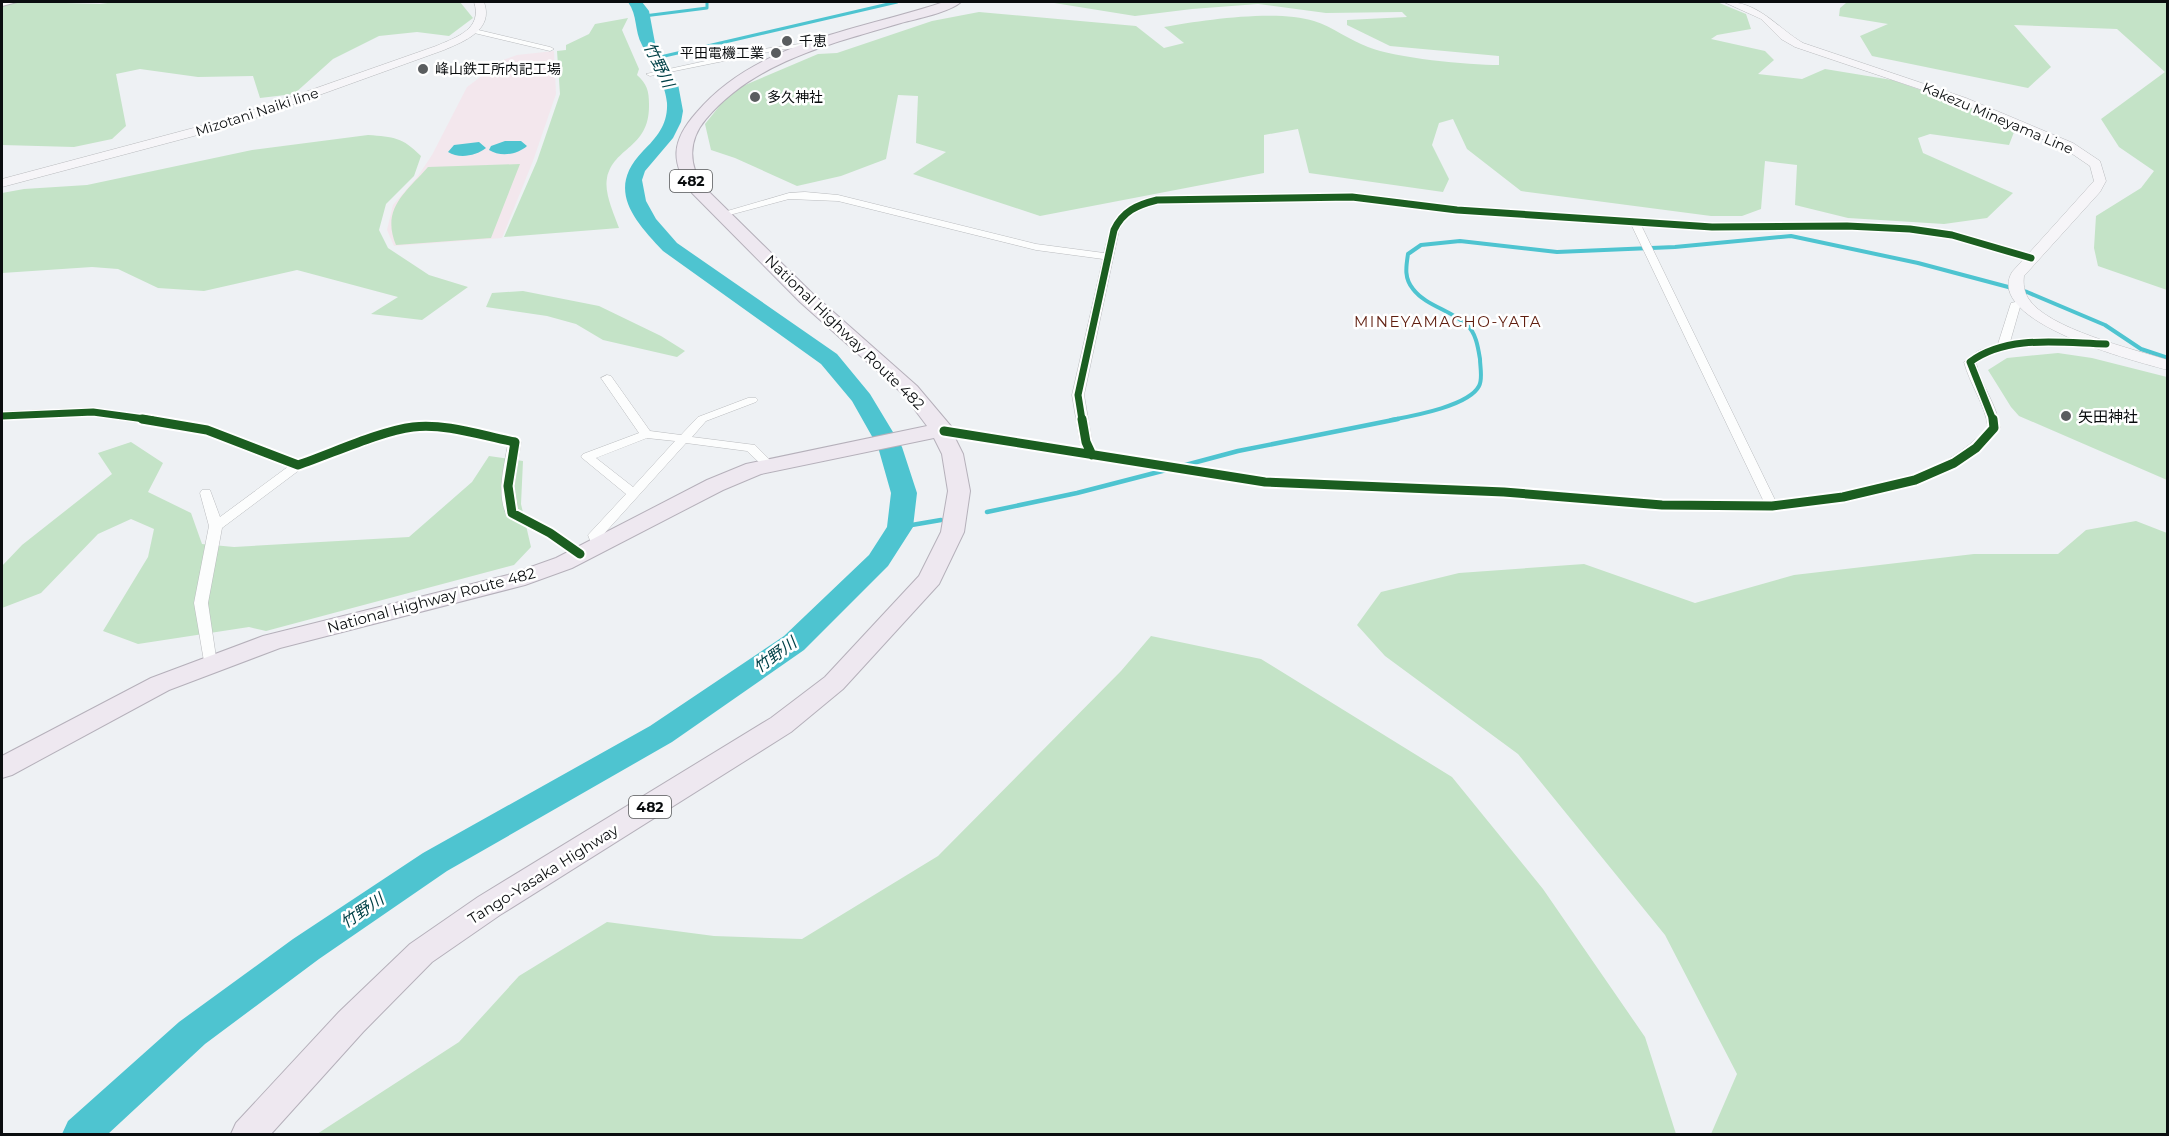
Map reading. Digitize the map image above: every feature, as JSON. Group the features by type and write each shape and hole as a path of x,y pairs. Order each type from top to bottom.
{"highway":[{"name":"National Highway Route 482","path":"2,768 160,684 210,664 272,642 516,580 589,550 716,485 754,469 934,432 908,389 808,300 698,190 685,170 683,147 688,133 707,105 730,86 777,61 824,42 955,2"},
{"name":"Tango-Yasaka Highway","path":"249,1134 351,1022 421,953 498,900 781,725 834,683 930,579 942,560 954,530 959,476 934,432"}],"main road":[{"path":"473,30 483,18 484,10 479,2"},
{"name":"Kakezu Mineyama Line","path":"1729,2 1765,17 1785,36 1799,45 1962,100 2059,142 2084,154 2096,164 2100,181 2017,275 2019,294"},
{"name":"Mizotani Naiki line","path":"2,183 235,121 440,48 473,30"},
{"path":"2019,294 2047,321 2168,365"}],"street":[{"path":"2,3 12,2"},
{"path":"473,30 550,48"},
{"path":"650,74 687,69 761,51 824,42"},
{"path":"722,214 789,196 838,198 1036,247 1109,257"},
{"path":"1092,455 1086,442 1078,395 1114,230 1121,216 1129,209 1143,203 1176,198 1352,197 1457,210 1712,227 1848,226 1910,229 1952,235 2031,258"},
{"path":"1634,221 1772,506"},
{"path":"2003,346 2019,294"},
{"path":"934,432 1265,483 1504,492 1662,505 1772,506 1843,497 1915,480 1962,458 1976,448 1994,428 1993,413 1972,372 1970,362 1978,354 2003,346 2106,344"},
{"path":"607,378 646,434"},
{"path":"216,526 298,465 396,430 436,427 515,442 506,485 512,513 589,550 596,535 702,419 752,400"},
{"path":"2,416 93,412 150,420 207,430 298,465"},
{"path":"633,493 587,457 646,434 751,448 769,465"},
{"path":"206,493 216,526 201,603 210,664"}],"shaded area":[{"path":"554,51 556,94 533,161 502,238 394,246 387,230 393,205 418,176 432,155 467,87 503,60 517,55"}],"green space":[{"path":"31,2 100,4 115,2 460,2 473,18 449,36 417,32 379,36 333,59 294,94 260,98 253,76 198,77 140,69 116,74 126,126 112,139 74,147 2,145 2,4"},
{"path":"1048,2 1717,2 1746,14 1751,29 1717,35 1711,39 1765,51 1774,60 1758,74 1802,79 1825,69 1892,80 1961,104 2016,127 2009,145 1930,134 1918,138 1923,153 2013,193 1987,218 1944,224 1848,218 1795,205 1797,165 1765,161 1761,209 1742,216 1711,216 1521,191 1467,149 1453,119 1439,123 1432,145 1449,179 1443,192 1309,173 1298,129 1264,135 1264,173 1040,216 913,174 946,152 916,143 918,96 898,95 886,159 841,176 797,186 735,158 711,150 705,124 725,99 738,88 818,54 837,53 932,21 979,12 1136,26 1164,48 1184,43 1164,27 1239,17 1280,16 1314,21 1380,51 1432,60 1499,65 1499,56 1390,46 1347,25 1347,20 1407,17 1402,12 1326,13 1258,4 1135,16"},
{"path":"1838,2 2167,2 2167,290 2098,266 2094,248 2096,216 2141,188 2154,171 2119,147 2101,119 2165,72 2117,29 2014,25 2051,67 2028,88 1872,56 1860,36 1888,24 1839,16 1840,8 1846,3"},
{"path":"628,18 622,30 639,69 637,75 647,88 649,104 648,119 644,130 617,159 607,178 608,197 619,228 504,237 537,161 560,94 557,51 566,50 566,45 589,34 595,24"},
{"path":"368,135 397,139 421,156 414,176 386,204 379,230 388,248 429,275 468,287 422,320 371,314 398,297 297,270 204,291 158,288 118,269 92,267 2,273 2,193 24,189 87,185 252,150"},
{"path":"520,164 491,238 396,245 391,221 393,211 404,194 428,167"},
{"path":"523,291 599,306 661,336 685,351 677,357 603,340 576,324 547,316 486,307 492,293"},
{"path":"2058,353 2092,358 2167,377 2167,480 2019,416 1988,370 2007,358"},
{"path":"131,442 163,463 148,492 191,513 202,544 234,547 409,537 472,482 489,456 523,461 521,504 531,547 514,565 266,631 249,627 138,644 103,631 148,557 154,529 131,519 98,534 41,593 2,608 2,566 22,545 112,474 98,453"},
{"path":"2136,521 2167,533 2167,1134 1711,1134 1737,1074 1665,935 1518,754 1385,656 1357,625 1381,592 1459,573 1584,564 1695,603 1794,575 1974,554 2058,554 2086,530"},
{"path":"1151,636 1261,659 1452,777 1543,889 1645,1037 1676,1134 317,1134 459,1042 519,976 607,922 714,936 802,939 938,856 1121,671"}],"water":[{"path":"505,141 521,141 527,146 508,154 498,154 489,150 491,146"},
{"path":"479,142 486,148 472,155 462,156 448,152 454,145"}],"waterway":[{"name":"竹野川","path":"82,1134 192,1033 306,949 435,862 661,734 794,643 879,560 900,527 904,493 890,447 862,399 829,359 670,247 642,212 633,190 633,180 641,163 665,138 673,122 675,102 670,84 648,43 642,11 635,2"},
{"path":"644,16 707,8 707,2"},
{"path":"656,58 897,2"},
{"path":"1391,420 1425,413 1452,404 1464,399 1479,386 1480,359 1475,336 1470,328 1454,315 1418,295 1407,277 1408,254 1421,245 1460,241 1557,252 1675,247 1791,236 1918,263 2027,292 2105,325 2141,349 2168,358"},
{"path":"1178,467 1238,451 1398,419"},
{"path":"987,512 1077,493 1170,469"},
{"path":"900,527 941,520"}],"cycle path":[{"path":"1092,455 1086,442 1078,395 1114,230 1121,218 1131,209 1157,200 1352,197 1457,210 1712,227 1847,226 1910,229 1952,235 2031,258"},
{"path":"944,431 1265,482 1504,492 1662,505 1772,506 1843,497 1915,480 1954,463 1976,448 1994,428 1993,418 1975,379 1970,362 1982,353 2015,344 2106,344"},
{"path":"2,416 93,412 150,420 207,430 298,465 396,431 414,427 436,427 515,442 508,486 512,513 550,533 580,554"}],"place":[{"name":"千恵","path":"787,41"},
{"name":"平田電機工業","path":"776,53"},
{"name":"峰山鉄工所内記工場","path":"423,69"},
{"name":"多久神社","path":"755,97"},
{"name":"矢田神社","path":"2066,416"}],"district":[{"name":"MINEYAMACHO-YATA","path":"1448,321"}]}
